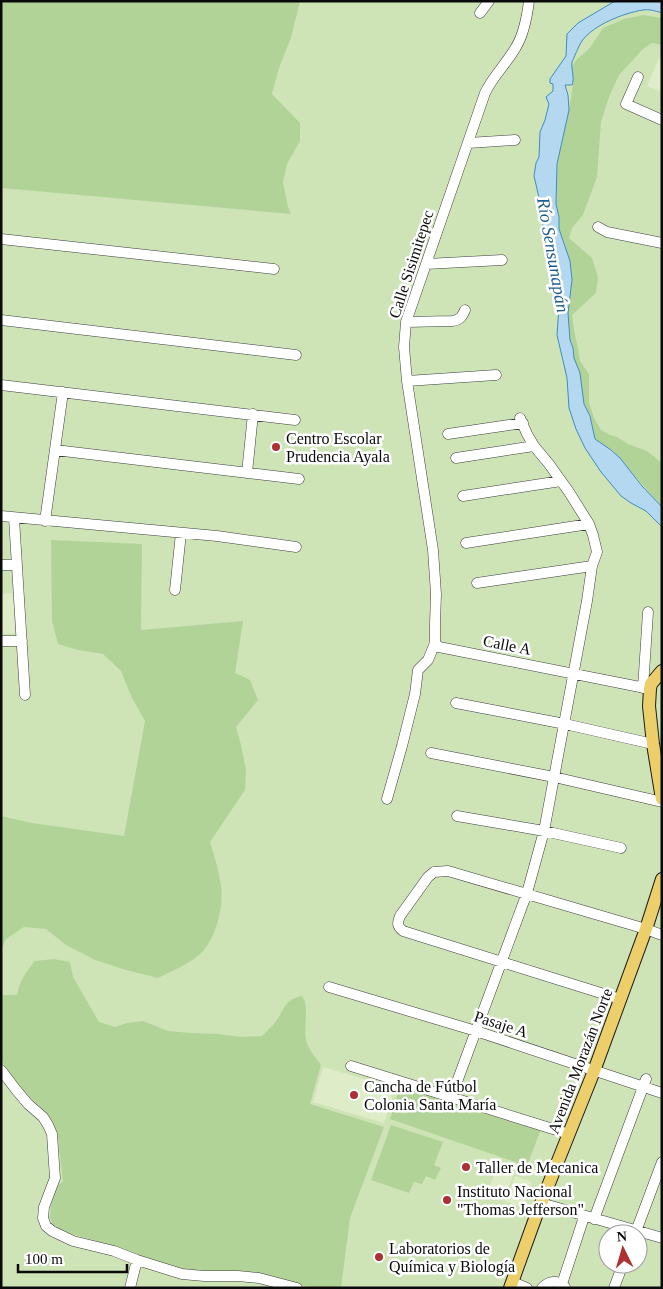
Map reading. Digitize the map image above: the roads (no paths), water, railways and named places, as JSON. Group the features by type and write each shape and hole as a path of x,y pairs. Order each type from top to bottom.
{"main road":[{"path":"662,671 646,689 662,801"},
{"name":"Avenida Morazán Norte","path":"511,1285 541,1203 594,1071 662,879"}],"street":[{"path":"480,13 489,1"},
{"name":"Calle Sisimitepec","path":"435,643 436,594 433,550 407,381 404,347 406,322 485,93 519,41 526,22 529,1"},
{"path":"638,77 626,104 662,120"},
{"path":"468,143 515,140"},
{"path":"598,227 607,232 662,243"},
{"path":"1,239 274,269"},
{"path":"426,264 502,260"},
{"path":"406,322 459,320 465,310"},
{"path":"1,320 296,355"},
{"path":"407,381 496,375"},
{"path":"1,385 295,420"},
{"path":"45,521 63,392"},
{"path":"247,473 253,414"},
{"path":"448,434 521,420 534,446 569,492 589,524 597,552 592,566 565,724 544,831 527,893 451,1098"},
{"path":"456,458 534,446"},
{"path":"55,450 300,479"},
{"path":"463,496 561,481"},
{"path":"1,516 106,525 296,546"},
{"path":"14,518 25,695"},
{"path":"466,542 589,524"},
{"path":"175,590 181,533"},
{"path":"1,566 17,565"},
{"path":"477,583 592,566"},
{"path":"646,689 648,612"},
{"path":"1,641 22,641"},
{"path":"387,799 415,694 418,670 428,660 435,643"},
{"name":"Calle A","path":"435,643 440,647 646,689"},
{"path":"456,704 565,724 653,744"},
{"path":"431,753 554,777 662,801"},
{"path":"457,816 544,831 621,848"},
{"path":"620,999 403,931 397,923 428,876 434,872 448,871 646,928 662,935"},
{"name":"Pasaje A","path":"329,987 476,1031 594,1071 645,1083 662,1094"},
{"path":"351,1066 569,1134"},
{"path":"1,1070 17,1092 43,1117 52,1134 55,1173 54,1182 44,1207 43,1218 46,1226 52,1232 73,1241 114,1251 182,1274 259,1278 296,1288"},
{"path":"542,1288 551,1282 557,1282 564,1286 589,1218 645,1083"},
{"path":"638,1224 662,1162"},
{"path":"541,1203 607,1224"},
{"path":"648,1235 662,1238"},
{"path":"130,1288 137,1260"},
{"path":"614,1288 619,1274"},
{"path":"511,1285 527,1288"}],"water":[{"name":"Río Sensunapán","path":"615,1 662,1 662,13 645,10 618,17 601,25 581,42 572,62 572,85 565,85 569,110 557,164 556,204 559,229 570,261 572,280 568,313 570,340 580,373 584,404 590,416 595,439 620,458 642,486 662,507 662,527 646,511 621,496 601,472 585,448 576,429 569,408 567,378 557,335 559,306 543,239 543,215 534,176 539,157 540,132 549,104 546,97 553,91 553,84 550,83 550,79 566,56 567,34 578,23"}],"place":[{"name":"Centro Escolar Prudencia Ayala","path":"276,447"},
{"name":"Cancha de Fútbol Colonia Santa María","path":"354,1095"},
{"name":"Taller de Mecanica","path":"466,1167"},
{"name":"Instituto Nacional \"Thomas Jefferson\"","path":"447,1200"},
{"name":"Laboratorios de Química y Biología","path":"379,1257"}]}
